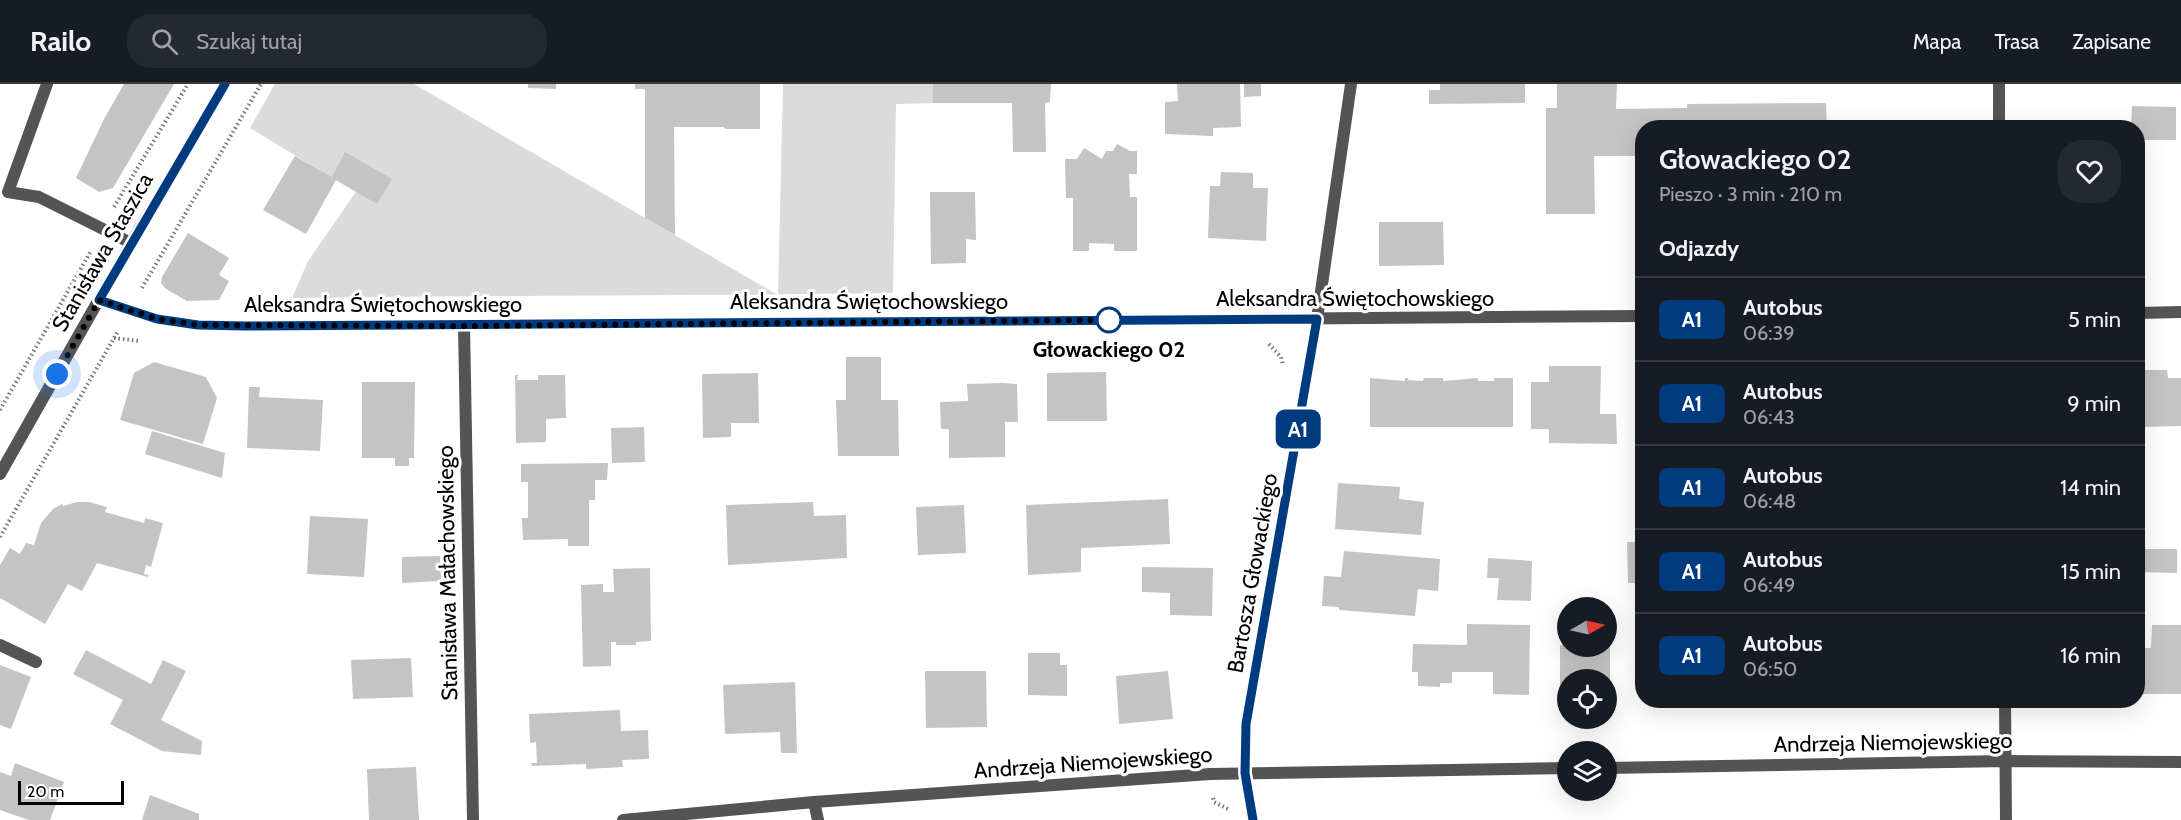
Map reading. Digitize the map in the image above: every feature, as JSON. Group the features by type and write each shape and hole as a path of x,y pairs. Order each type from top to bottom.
{"street":[{"path":"47,84 8,192 39,197 131,243"},
{"name":"Stanisława Staszica","path":"0,474 131,243 225,84"},
{"name":"Bartosza Głowackiego","path":"1253,820 1245,773 1246,724 1317,319 1351,84"},
{"path":"1999,84 1999,120"},
{"name":"Aleksandra Świętochowskiego","path":"99,300 157,319 198,325 464,326 1635,316"},
{"path":"2145,313 2181,312"},
{"name":"Stanisława Małachowskiego","path":"464,326 473,820"},
{"path":"0,645 36,662"},
{"path":"2005,708 2006,820"},
{"name":"Andrzeja Niemojewskiego","path":"1617,768 2006,761 2181,762"},
{"name":"Andrzeja Niemojewskiego","path":"623,820 814,802 1245,773 1557,768"},
{"path":"814,802 818,820"}],"path":[{"path":"114,338 146,342"}],"shaded area":[{"path":"275,84 414,84 777,294 292,298 308,261 356,192 250,128"},
{"path":"783,84 933,84 933,103 896,104 893,293 778,294"}],"building":[{"path":"124,84 174,84 113,188 99,192 76,178 104,119"},
{"path":"528,84 556,84 556,89 528,88"},
{"path":"635,84 760,84 760,129 674,127 675,235 645,218 645,89 635,89"},
{"path":"933,84 1051,84 1050,102 1045,103 1046,152 1013,152 1012,103 933,103"},
{"path":"1177,84 1240,84 1241,127 1213,128 1213,136 1165,134 1165,102 1178,101"},
{"path":"1244,84 1261,84 1261,96 1244,97"},
{"path":"1440,84 1525,84 1525,103 1429,104 1429,90 1440,90"},
{"path":"1557,84 1617,84 1616,109 1687,108 1687,104 1826,103 1827,120 1635,120 1635,156 1594,156 1595,214 1546,214 1546,108 1557,108"},
{"path":"2132,106 2176,107 2176,140 2145,140 2145,120 2131,120"},
{"path":"1117,144 1130,151 1137,151 1137,174 1129,174 1130,197 1137,197 1137,251 1114,251 1114,244 1089,243 1089,251 1073,251 1073,198 1066,198 1065,159 1077,159 1084,148 1102,159 1106,151 1113,151"},
{"path":"345,152 392,179 377,204 336,180 306,234 263,210 295,156 332,177"},
{"path":"1221,172 1253,173 1253,188 1268,188 1266,241 1208,238 1210,186 1220,186"},
{"path":"930,192 975,192 976,240 966,239 966,263 931,264"},
{"path":"1379,222 1443,222 1444,265 1379,266"},
{"path":"188,233 229,258 219,275 229,281 219,300 187,301 166,289 161,283 162,277"},
{"path":"846,357 881,357 881,400 898,400 899,456 838,456 836,400 846,400"},
{"path":"154,362 206,377 217,398 203,444 120,420 134,373"},
{"path":"1549,366 1601,366 1600,414 1616,414 1617,444 1549,443 1549,429 1531,429 1531,382 1549,382"},
{"path":"2145,370 2167,370 2168,378 2181,378 2181,426 2145,427"},
{"path":"1106,372 1107,421 1047,421 1047,373"},
{"path":"758,373 759,423 731,423 731,437 703,438 702,374"},
{"path":"515,375 518,375 517,380 538,380 538,375 565,375 566,418 546,419 546,442 516,443"},
{"path":"1370,378 1405,381 1405,378 1408,378 1408,380 1423,381 1424,378 1443,378 1443,381 1478,378 1478,381 1494,381 1494,378 1513,378 1513,427 1370,427"},
{"path":"362,382 415,382 414,458 409,458 409,466 395,466 395,458 362,458"},
{"path":"967,384 1017,384 1018,422 1005,422 1005,457 949,458 949,429 941,429 940,402 968,401"},
{"path":"249,387 260,387 259,397 323,400 320,451 247,448"},
{"path":"644,427 645,462 612,463 611,428"},
{"path":"152,431 225,453 222,478 145,454"},
{"path":"608,463 607,480 595,480 595,500 589,500 589,546 568,546 568,539 523,540 522,518 528,518 528,482 521,482 521,464"},
{"path":"1338,483 1400,487 1399,499 1424,502 1421,535 1335,529"},
{"path":"1168,499 1170,544 1081,548 1081,572 1028,575 1026,505"},
{"path":"77,502 89,502 107,507 105,512 144,523 145,518 163,523 151,567 146,565 144,574 149,575 148,577 97,563 82,591 68,584 45,624 0,598 0,565 10,548 20,554 26,543 34,545 41,523 53,509 62,504 63,506"},
{"path":"813,502 814,516 846,515 847,558 728,565 726,505"},
{"path":"964,505 966,553 918,555 916,507"},
{"path":"310,516 368,519 364,577 307,574"},
{"path":"1627,542 1635,542 1635,583 1628,583"},
{"path":"2145,549 2177,549 2177,573 2145,572"},
{"path":"1344,551 1440,559 1438,591 1418,589 1415,616 1339,610 1339,607 1322,606 1324,576 1341,577"},
{"path":"440,556 441,581 402,583 402,557"},
{"path":"1488,558 1532,561 1531,601 1497,600 1499,578 1487,578"},
{"path":"1142,567 1213,568 1212,616 1170,615 1170,593 1142,592"},
{"path":"650,568 651,641 636,642 636,645 616,645 616,642 611,642 611,666 583,667 581,585 603,584 603,592 614,592 613,569"},
{"path":"1467,624 1530,625 1529,695 1493,694 1493,672 1452,672 1452,683 1440,683 1440,687 1418,686 1418,672 1412,672 1413,644 1467,645"},
{"path":"2152,625 2181,625 2181,694 2145,694 2145,648 2151,648"},
{"path":"86,650 151,684 163,660 186,671 161,720 202,741 201,755 162,751 110,724 123,700 73,674"},
{"path":"1028,653 1060,653 1060,665 1067,665 1067,696 1028,695"},
{"path":"1560,657 1610,657 1610,669 1560,669"},
{"path":"411,658 413,697 353,699 351,660"},
{"path":"0,665 31,677 11,729 0,725"},
{"path":"925,671 986,671 987,727 926,728"},
{"path":"1168,671 1173,719 1119,724 1116,676"},
{"path":"795,682 797,753 781,753 780,732 725,734 723,685"},
{"path":"620,710 621,731 648,730 649,759 622,760 623,767 586,769 586,764 532,766 531,763 537,763 536,742 530,743 529,714"},
{"path":"15,763 64,782 50,820 29,820 0,810 0,772 11,776"},
{"path":"416,767 419,820 369,820 367,769"},
{"path":"150,795 199,814 199,820 142,820"}],"bus line":[{"name":"A1","path":"225,84 99,300 157,319 198,325 244,326 1317,319 1246,724 1245,773 1253,820"}],"place":[{"name":"Głowackiego 02","path":"1109,320"}],"route":[{"path":"57,374 99,300 157,319 198,325 244,326 1109,320"}]}
